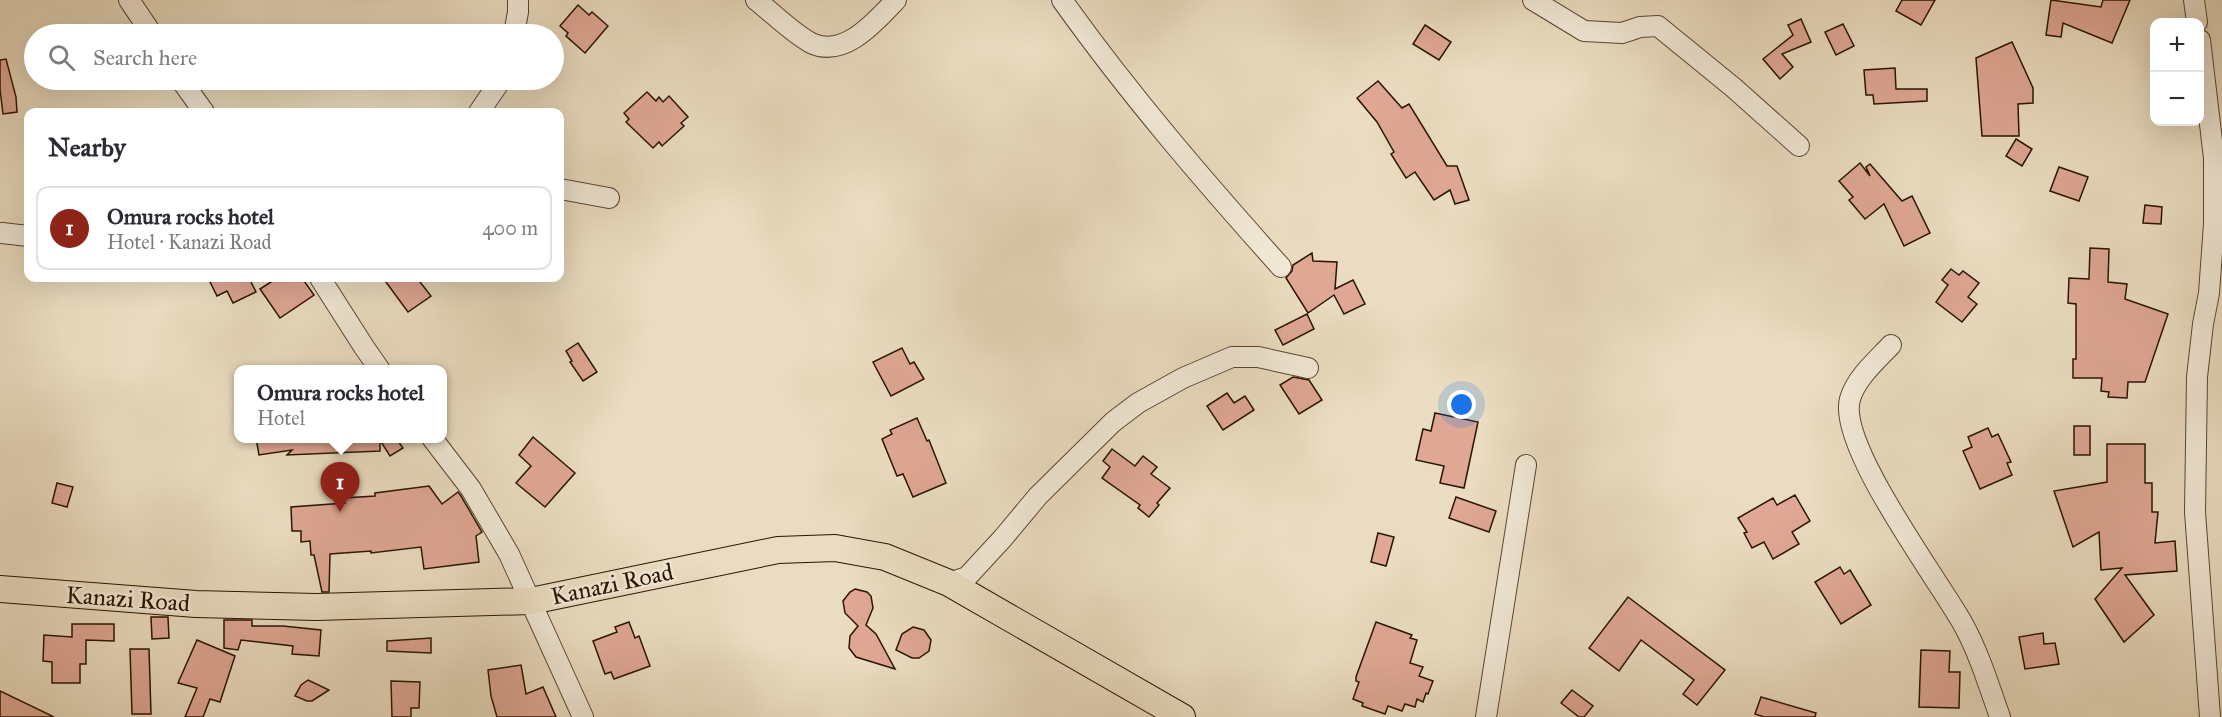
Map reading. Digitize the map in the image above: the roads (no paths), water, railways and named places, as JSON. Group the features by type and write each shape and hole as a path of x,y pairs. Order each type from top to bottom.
{"main road":[{"name":"Kanazi Road","path":"0,589 108,599 262,606 316,607 531,601 778,550 835,548 885,557 949,584 1182,717"}],"street":[{"path":"129,0 145,24"},
{"path":"516,24 518,0"},
{"path":"756,0 813,44 827,45 849,43 864,32 896,0"},
{"path":"1062,0 1090,40 1195,170 1281,267"},
{"path":"1533,0 1584,31 1622,33 1640,27 1658,26 1734,88 1799,146"},
{"path":"2194,0 2196,18"},
{"path":"2203,72 2214,158 2214,224 2209,293 2197,377 2194,512 2210,717"},
{"path":"188,90 201,108"},
{"path":"482,108 494,90"},
{"path":"564,190 609,198"},
{"path":"2,233 24,236"},
{"path":"323,282 377,365"},
{"path":"1891,345 1856,387 1850,399 1850,421 1883,499 1964,626 1982,666 2000,717"},
{"path":"949,584 967,577 1004,538 1038,496 1113,422 1138,403 1183,378 1232,357 1258,357 1308,368"},
{"path":"436,443 471,489 509,554 583,717"},
{"path":"1486,717 1526,465"}],"place":[{"name":"Omura rocks hotel","path":"340,512"}]}
